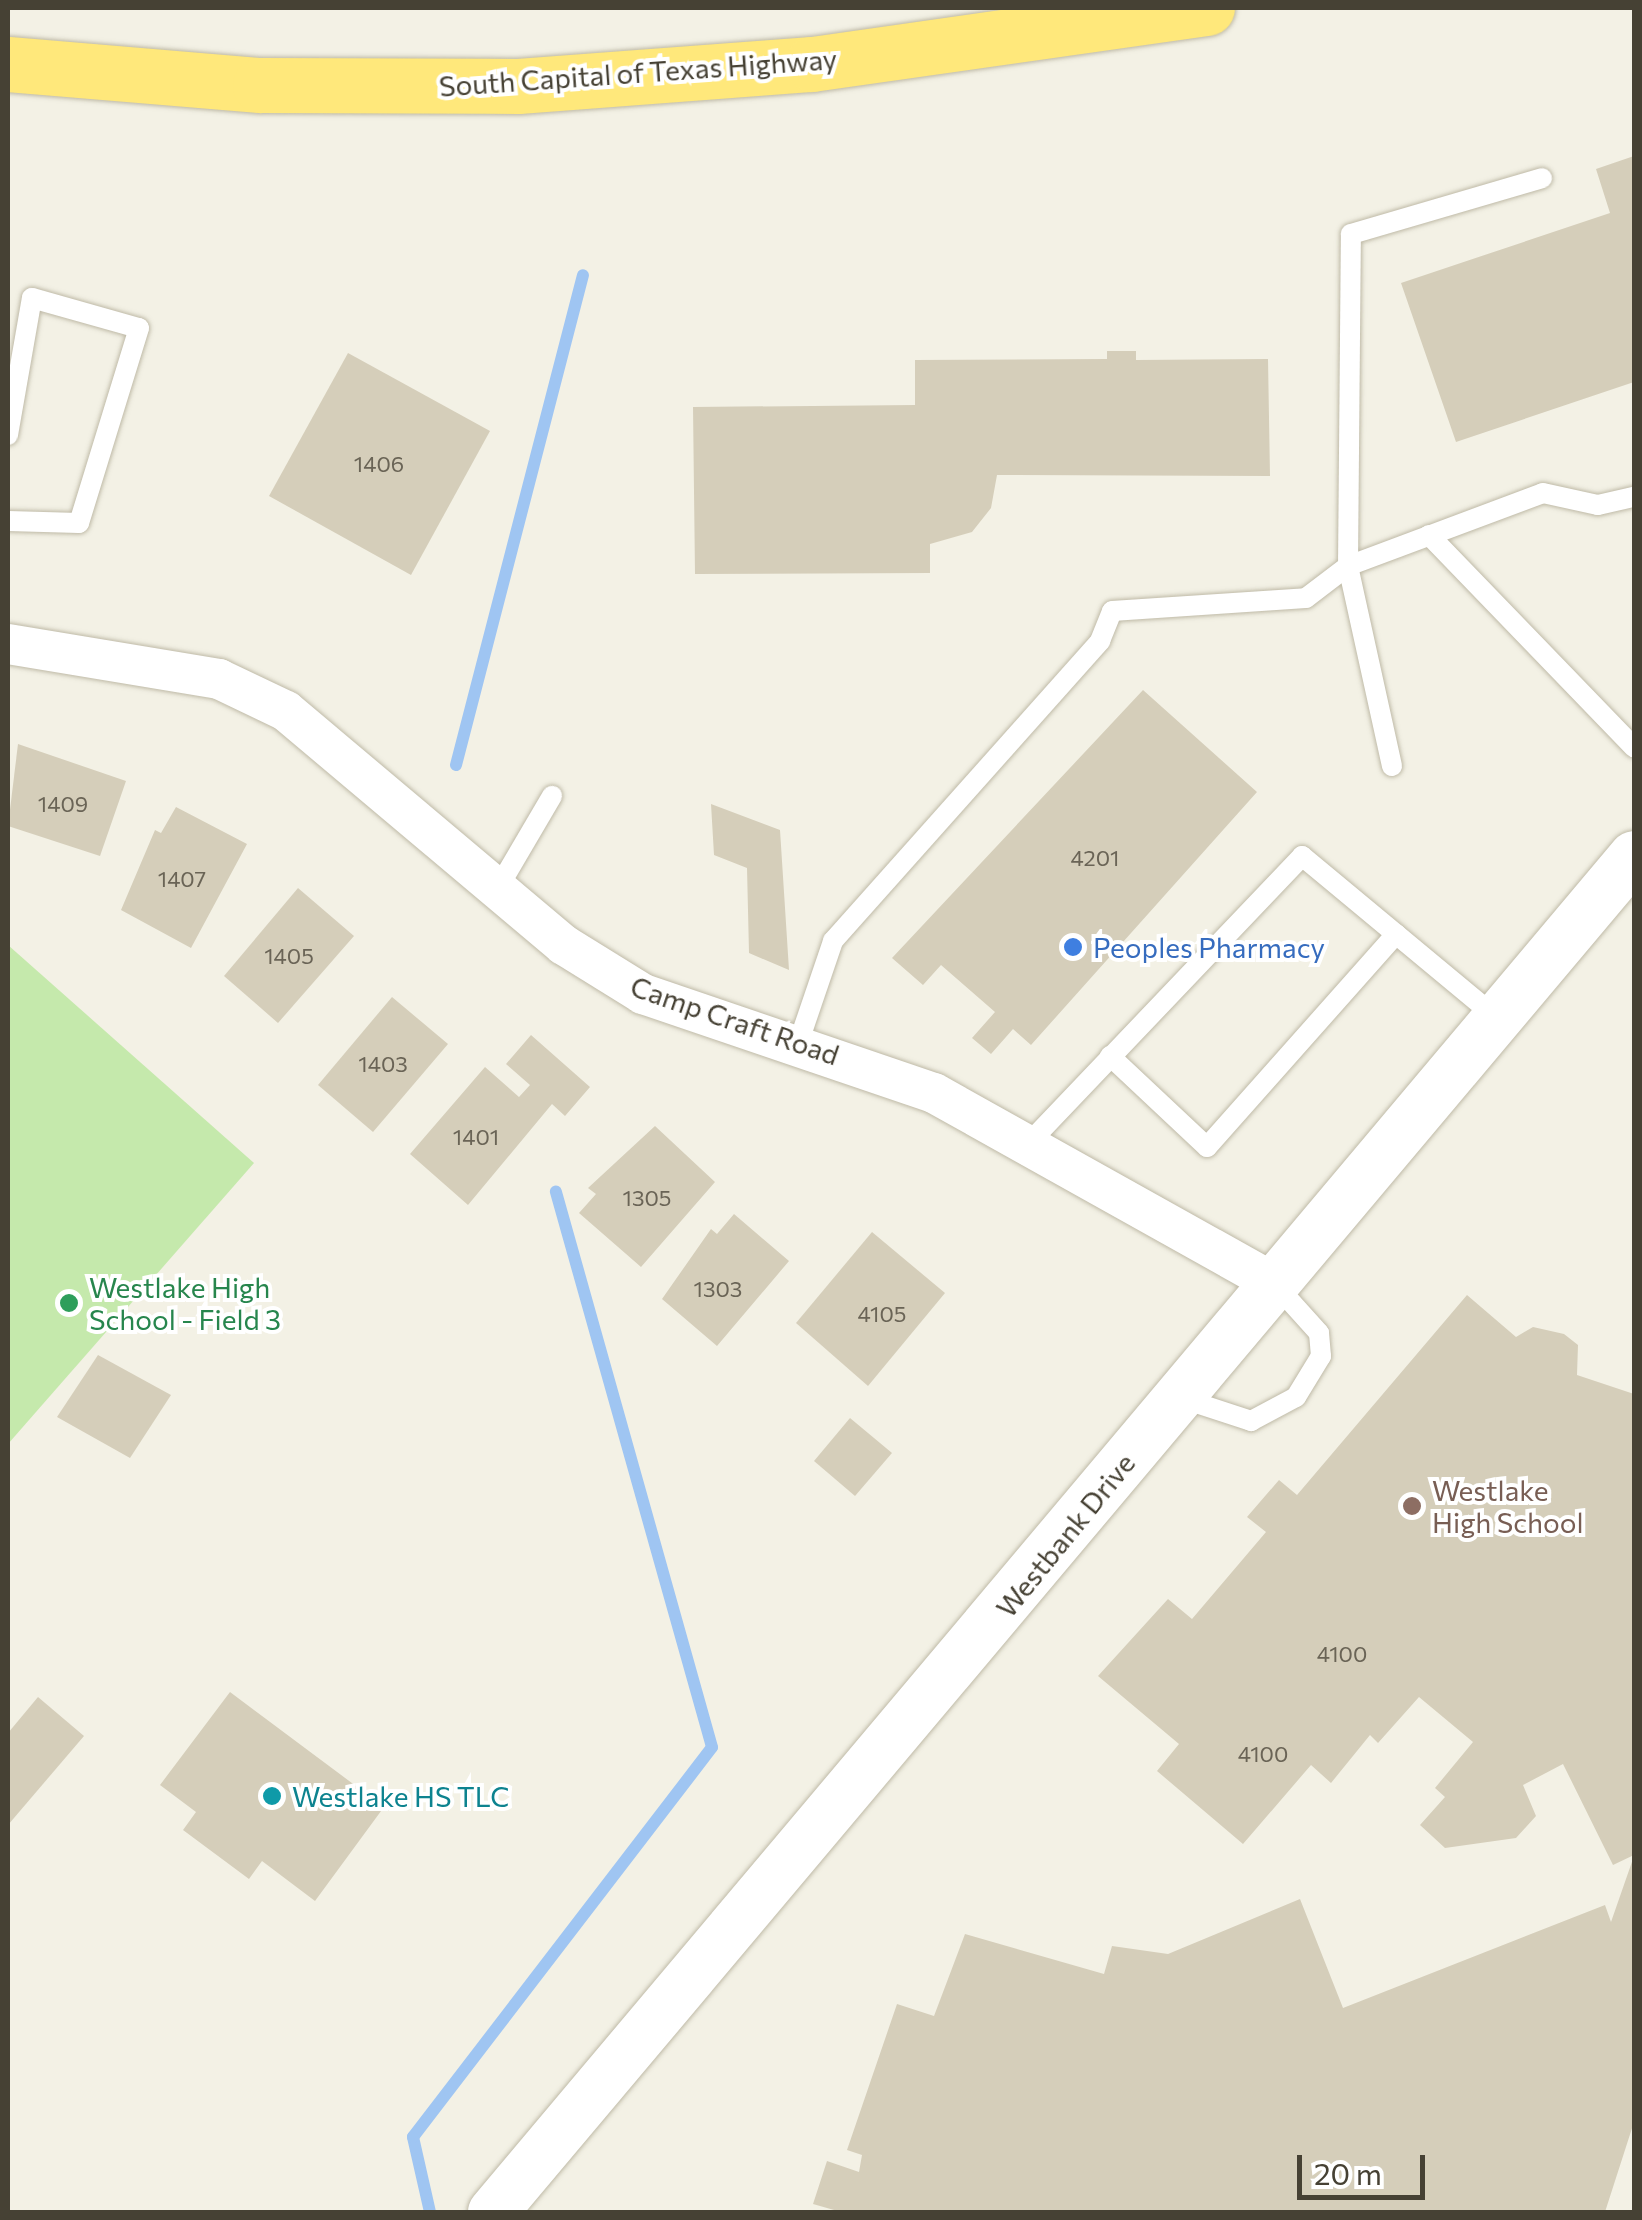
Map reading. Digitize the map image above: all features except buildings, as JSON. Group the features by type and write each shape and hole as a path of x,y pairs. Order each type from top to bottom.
{"highway":[{"name":"South Capital of Texas Highway","path":"8,64 260,85 518,86 812,64 1206,8"}],"street":[{"name":"Camp Craft Road","path":"8,644 219,679 286,711 564,945 643,994 800,1041 934,1093 1274,1283"},
{"name":"Westbank Drive","path":"493,2212 1634,856"}],"lane":[{"path":"1392,766 1348,566 1351,234 1542,178"},
{"path":"8,435 32,298 139,328 79,524 8,520"},
{"path":"800,1041 833,941 1100,641 1112,611 1306,598 1348,566 1543,493 1598,506 1634,497"},
{"path":"1429,534 1634,748"},
{"path":"498,888 552,796"},
{"path":"1027,1146 1302,856 1496,1017"},
{"path":"1110,1056 1208,1147 1396,934"},
{"path":"1178,1398 1251,1421 1296,1397 1321,1356 1319,1333 1274,1283"}],"green space":[{"name":"Westlake High School - Field 3","path":"8,945 254,1163 8,1444"}],"waterway":[{"path":"456,765 583,275"},
{"path":"430,2212 413,2137 712,1747 556,1192"}],"place":[{"name":"Peoples Pharmacy","path":"1073,947"},
{"name":"Westlake High School - Field 3","path":"69,1303"},
{"name":"Westlake High School","path":"1412,1506"},
{"name":"Westlake HS TLC","path":"272,1796"}]}
